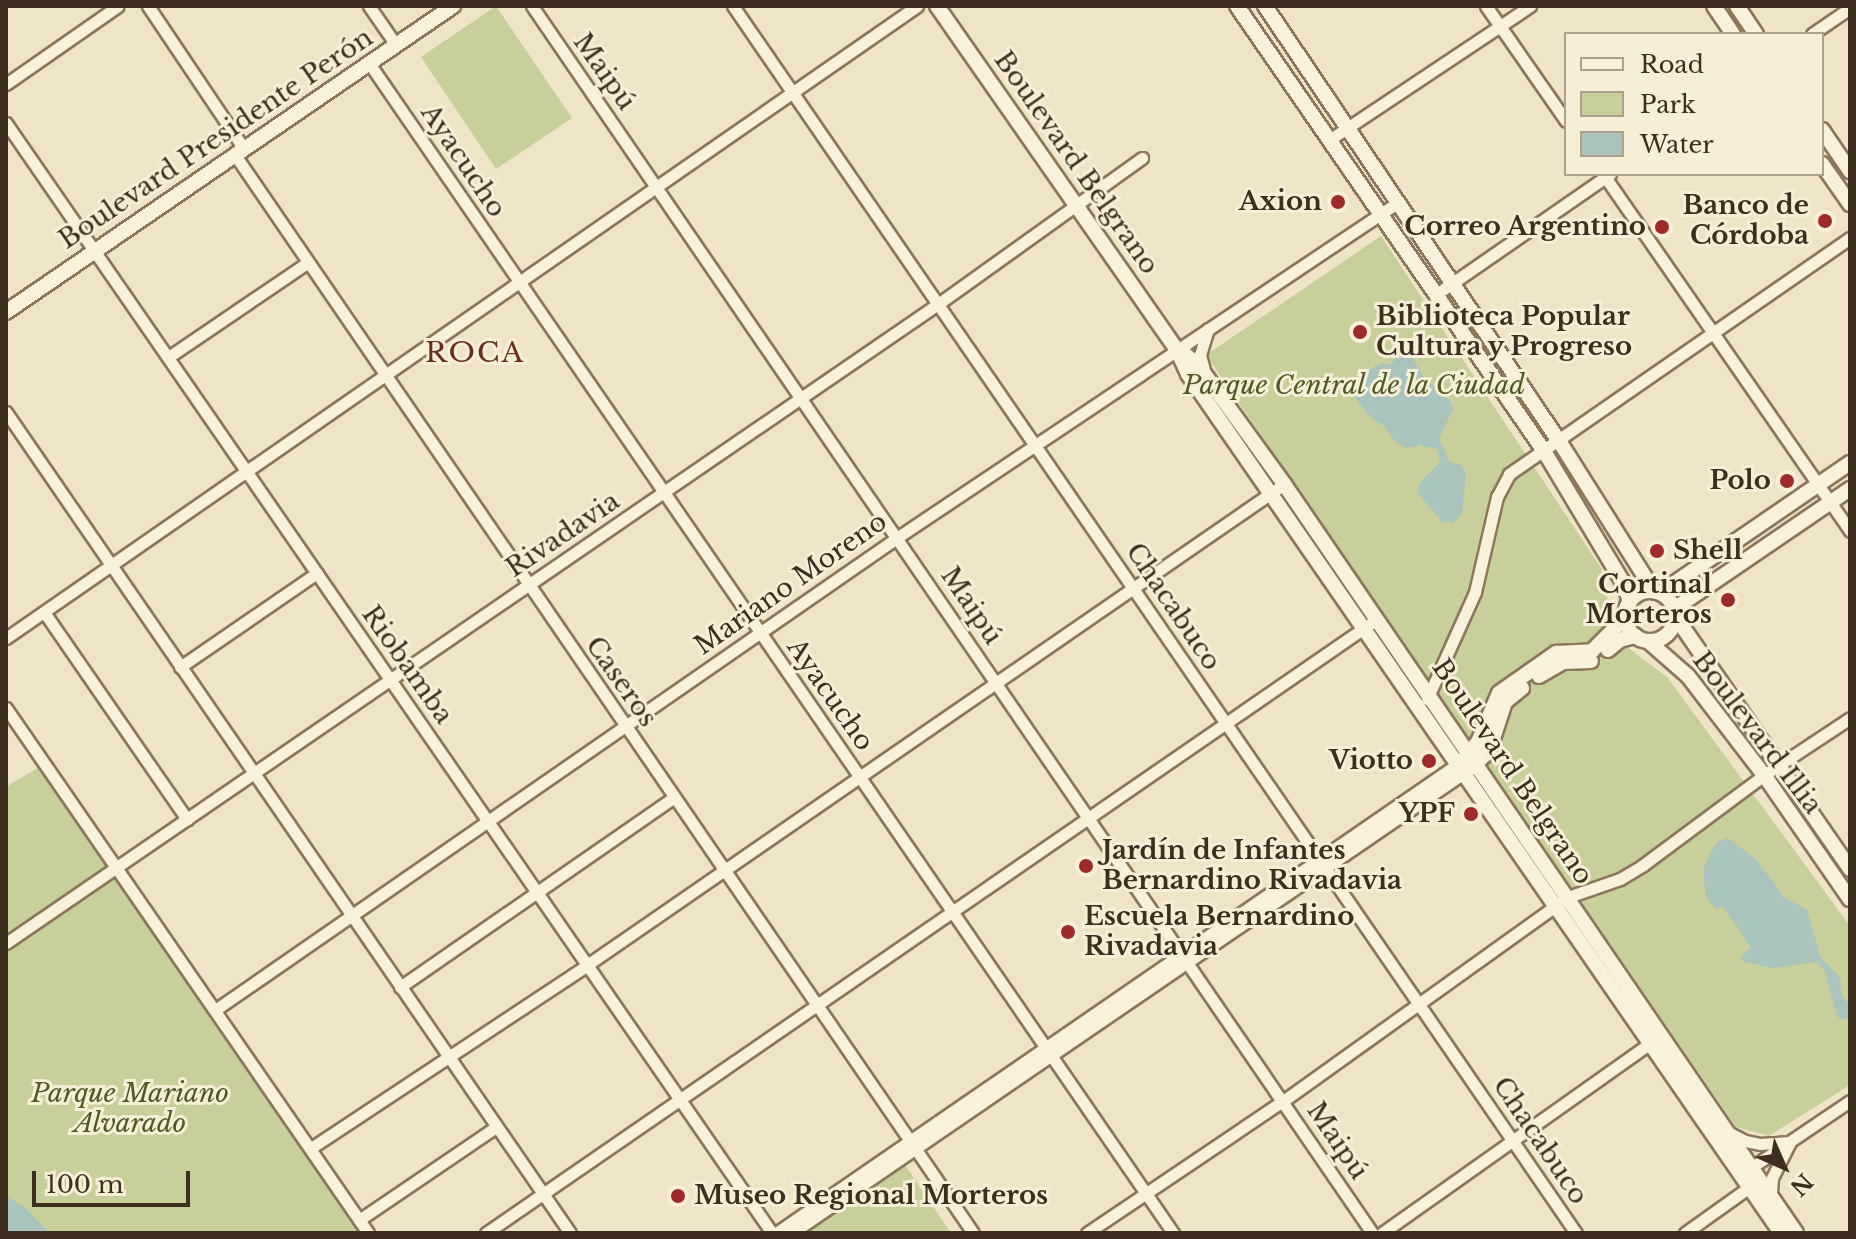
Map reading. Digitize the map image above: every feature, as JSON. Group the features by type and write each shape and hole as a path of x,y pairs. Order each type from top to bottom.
{"street":[{"path":"6,84 118,6"},
{"name":"Caseros","path":"148,6 307,263 382,375 973,1233"},
{"path":"369,6 396,45"},
{"name":"Boulevard Presidente Perón","path":"6,312 453,6"},
{"name":"Maipú","path":"532,6 1372,1233"},
{"name":"Chacabuco","path":"733,6 1576,1233"},
{"path":"6,638 917,6"},
{"name":"Boulevard Belgrano","path":"937,6 1176,348 1188,374 1278,488"},
{"path":"1237,6 1429,286 1438,293 1544,451 1625,586 1630,602"},
{"path":"1265,6 1674,613"},
{"path":"1486,6 1564,118"},
{"path":"1329,140 1530,6"},
{"path":"1714,6 1732,32"},
{"path":"1737,6 1755,32"},
{"path":"1815,32 1850,8"},
{"name":"Ayacucho","path":"369,63 1173,1233"},
{"name":"Riobamba","path":"6,123 97,250 390,680 774,1233"},
{"path":"1824,133 1850,171"},
{"name":"Rivadavia","path":"6,943 802,398 1142,158"},
{"path":"1824,167 1850,204"},
{"path":"1438,293 1605,176"},
{"path":"1607,176 1850,531"},
{"name":"Mariano Moreno","path":"215,1010 1034,444 1397,203"},
{"path":"1423,711 1475,592 1497,497 1509,474 1850,238"},
{"path":"170,356 307,263"},
{"path":"1206,376 1200,355 1208,328"},
{"name":"Boulevard Belgrano","path":"1176,348 1206,376 1371,623 1423,711 1467,764 1796,1233"},
{"path":"6,412 570,1233"},
{"path":"792,1233 1049,1050 1489,751 1505,702 1556,653 1592,651 1625,618 1630,602 1640,593 1657,592 1850,463"},
{"path":"311,1148 587,965 1278,488"},
{"path":"1532,675 1563,662 1588,662 1620,640 1670,631 1674,613 1850,489"},
{"path":"180,667 317,573"},
{"path":"44,612 187,819"},
{"name":"Boulevard Illia","path":"1674,613 1850,869"},
{"path":"1625,618 1642,638"},
{"path":"486,1233 1371,623"},
{"name":"Boulevard Belgrano","path":"1371,623 1429,694 1467,764"},
{"name":"Boulevard Illia","path":"1642,638 1688,676 1764,775 1850,899"},
{"path":"6,708 368,1233"},
{"path":"1087,1233 1283,1101 1562,902 1620,879 1764,775 1850,718"},
{"path":"400,987 673,798"},
{"path":"1382,1233 1657,1039"},
{"name":"Boulevard Belgrano","path":"1657,1039 1748,1188 1781,1233"},
{"path":"1685,1233 1748,1188 1752,1167 1850,1101"},
{"path":"359,1220 496,1127"},
{"path":"1728,1132 1745,1141 1760,1144 1790,1142"},
{"path":"1771,1194 1772,1178 1790,1142"},
{"path":"774,1233 912,1145"}],"green space":[{"path":"496,6 572,118 496,169 421,57"},
{"name":"Parque Central de la Ciudad","path":"1381,236 1601,568 1615,638 1667,677 1850,926 1850,1085 1769,1136 1736,1127 1206,355"},
{"name":"Parque Mariano Alvarado","path":"44,764 367,1233 6,1233 6,787"},
{"path":"905,1165 951,1233 806,1233"}],"water":[{"path":"1400,351 1410,353 1422,375 1450,401 1453,409 1439,439 1450,462 1461,465 1466,473 1462,514 1453,523 1442,522 1417,492 1420,483 1440,462 1437,449 1420,445 1406,448 1395,442 1385,427 1368,415 1355,397 1358,376 1381,363 1392,364"},
{"path":"1728,838 1756,859 1784,897 1807,910 1821,958 1840,977 1841,993 1850,1007 1847,1020 1837,1017 1825,971 1815,962 1773,968 1744,962 1740,957 1751,947 1723,907 1716,909 1707,899 1704,882 1704,868 1711,851 1719,841"},
{"path":"6,1196 24,1207 50,1233 6,1233"}],"place":[{"name":"Axion","path":"1338,202"},
{"name":"Banco de Córdoba","path":"1825,221"},
{"name":"Correo Argentino","path":"1662,227"},
{"name":"Biblioteca Popular Cultura y Progreso","path":"1360,332"},
{"name":"Polo","path":"1787,481"},
{"name":"Shell","path":"1657,551"},
{"name":"Cortinal Morteros","path":"1728,600"},
{"name":"Viotto","path":"1429,761"},
{"name":"YPF","path":"1471,814"},
{"name":"Jardín de Infantes Bernardino Rivadavia","path":"1086,866"},
{"name":"Escuela Bernardino Rivadavia","path":"1068,932"},
{"name":"Museo Regional Morteros","path":"678,1196"}],"district":[{"name":"ROCA","path":"475,353"}]}
